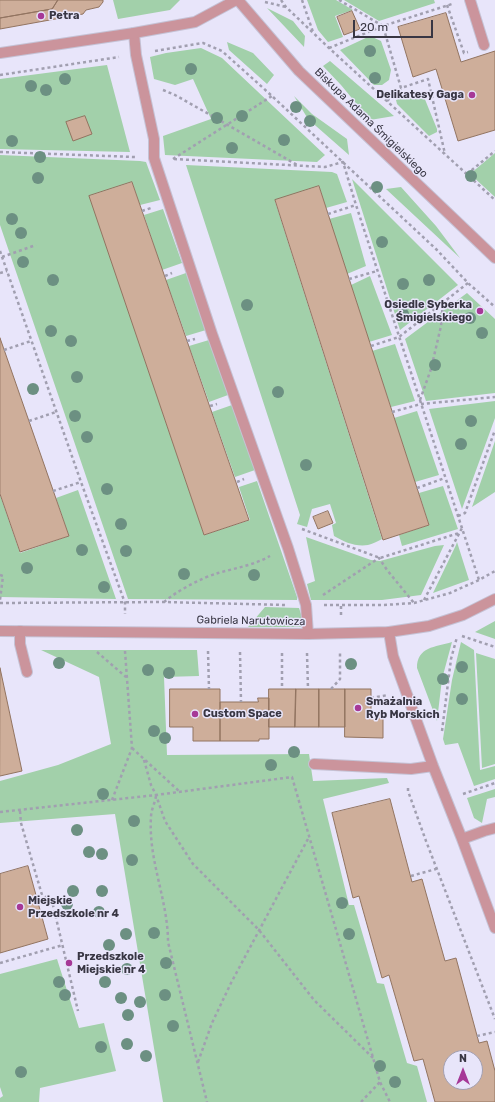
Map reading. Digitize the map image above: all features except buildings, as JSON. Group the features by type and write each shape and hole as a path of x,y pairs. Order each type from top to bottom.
{"street":[{"path":"0,53 134,33 195,22 237,0"},
{"name":"Biskupa Adama Śmigielskiego","path":"237,0 299,71 495,258"},
{"path":"470,0 484,45"},
{"path":"134,33 136,55 154,139 154,158 207,319 288,548 310,605 308,634"},
{"name":"Gabriela Narutowicza","path":"0,631 308,634 389,632 429,626 463,615 495,599"},
{"path":"20,631 20,644 27,672"},
{"path":"389,632 393,656 495,928"},
{"path":"314,764 411,768 433,766"},
{"path":"462,839 495,828"}],"path":[{"path":"281,0 286,7 329,48 495,200"},
{"path":"302,0 314,33"},
{"path":"339,0 383,26 401,88"},
{"path":"329,48 383,26 458,2"},
{"path":"0,75 136,55 203,43 222,51 437,250 468,283 495,307"},
{"path":"387,101 401,88 428,79 446,154"},
{"path":"143,85 154,86 175,95 299,166"},
{"path":"173,159 272,96"},
{"path":"467,174 495,151"},
{"path":"0,152 325,167 343,162"},
{"path":"343,162 377,271 479,580"},
{"path":"328,214 356,205"},
{"path":"2,257 36,245"},
{"path":"0,251 125,603 126,678 132,748 112,800"},
{"path":"0,273 7,271"},
{"path":"349,279 377,271"},
{"path":"370,346 399,337 468,283"},
{"path":"420,400 432,369 441,326 444,302"},
{"path":"4,350 31,341"},
{"path":"392,412 421,404 495,396"},
{"path":"29,421 56,412"},
{"path":"458,516 465,513 495,430"},
{"path":"417,488 446,478"},
{"path":"53,491 81,482"},
{"path":"282,529 294,526 378,558 386,570 414,603"},
{"path":"424,600 462,528"},
{"path":"310,605 315,600 378,558 459,533"},
{"path":"163,602 172,595 196,582 217,573 264,560 288,548"},
{"path":"0,603 163,602 384,605 414,603 450,593 495,571"},
{"path":"0,575 2,576 0,600"},
{"path":"442,729 451,659 458,634 495,647"},
{"path":"331,688 340,679 340,646"},
{"path":"93,649 126,678"},
{"path":"240,650 241,702"},
{"path":"208,652 209,689"},
{"path":"307,653 308,688"},
{"path":"282,660 282,688"},
{"path":"371,698 395,694"},
{"path":"132,748 180,792"},
{"path":"144,760 151,785 165,821 193,864 260,930 314,1000 373,1058"},
{"path":"411,768 408,791 436,869 495,1019"},
{"path":"0,812 156,795 292,777 380,1082 390,1102"},
{"path":"156,795 151,816 152,849 168,928 168,942 208,1102"},
{"path":"20,811 21,823 42,895 52,901 78,1011"},
{"path":"198,1063 212,1023 231,983 309,837"},
{"path":"411,876 436,869"},
{"path":"0,963 63,945"},
{"path":"477,1036 495,1032"},
{"path":"361,1102 380,1082"}],"green space":[{"path":"113,0 180,0 170,10 118,19"},
{"path":"307,0 336,0 353,10 335,16 343,37 328,42 318,30"},
{"path":"344,0 434,0 435,3 379,21"},
{"path":"267,8 293,21 305,36 304,47"},
{"path":"370,36 381,41 391,70 389,80 382,85 374,85 340,50"},
{"path":"227,42 253,53 274,75 267,84 229,50"},
{"path":"201,48 222,58 325,155 317,162 165,155 163,136 211,119 193,79 175,85 154,79 150,57"},
{"path":"330,61 394,116 370,120 323,66"},
{"path":"107,65 130,152 0,149 0,79"},
{"path":"414,92 420,93 424,97 437,129 437,132 429,136 397,104 396,100"},
{"path":"294,96 312,114 347,139 349,155 308,119"},
{"path":"495,153 495,197 470,174"},
{"path":"0,155 146,162 160,200 140,205 132,182 90,196 204,535 250,520 239,487 257,481 297,600 128,599 0,225"},
{"path":"186,165 332,172 337,174 347,202 326,208 319,186 275,201 382,539 368,545 355,545 334,536 332,525 336,523 330,504 312,509 307,527 297,524 300,515"},
{"path":"352,179 458,285 400,330"},
{"path":"401,187 436,226 460,258 386,189"},
{"path":"163,209 182,263 162,270 144,215"},
{"path":"351,213 366,266 347,274 329,219"},
{"path":"186,273 206,330 186,336 166,280"},
{"path":"370,276 392,335 369,342 351,285"},
{"path":"467,293 495,319 495,393 426,401 405,339"},
{"path":"209,340 228,395 209,402 189,346"},
{"path":"395,344 415,401 391,407 372,351"},
{"path":"495,401 495,418 462,509 429,409"},
{"path":"232,405 255,470 235,477 212,412"},
{"path":"417,411 439,475 415,482 394,418"},
{"path":"495,441 495,492 472,507"},
{"path":"443,486 458,529 402,546 399,535 429,525 419,493"},
{"path":"78,490 116,599 0,597 0,495 20,553 69,536 56,498"},
{"path":"306,537 371,560 380,561 435,546 444,545 421,595 382,600 311,600 307,584 315,581"},
{"path":"457,542 469,580 433,593 456,545"},
{"path":"265,607 299,608 304,623 301,627 248,627"},
{"path":"495,621 495,639 475,632"},
{"path":"452,642 442,679 437,721 417,668 418,661 420,656 428,649"},
{"path":"461,642 474,650 480,770 495,766 495,779 474,786 458,743 445,745 443,739 452,680"},
{"path":"41,650 197,650 199,676 164,677 167,755 309,754 313,781 387,778 389,783 323,799 349,905 354,905 377,983 384,984 407,1063 417,1066 427,1102 163,1102 115,814 0,823 0,781 58,765 111,744 99,677"},
{"path":"476,653 495,659 495,764 482,768"},
{"path":"495,789 495,797 487,799 482,823 474,818 467,798"},
{"path":"57,959 79,1028 104,1023 116,1071 40,1088 39,1102 0,1102 0,1098 3,1096 0,1087 0,974"}],"place":[{"name":"Petra","path":"41,16"},
{"name":"Delikatesy Gaga","path":"472,95"},
{"name":"Osiedle Syberka Śmigielskiego","path":"480,311"},
{"name":"Smażalnia Ryb Morskich","path":"358,708"},
{"name":"Custom Space","path":"195,714"},
{"name":"Miejskie Przedszkole nr 4","path":"20,907"},
{"name":"Przedszkole Miejskie nr 4","path":"69,963"}]}
